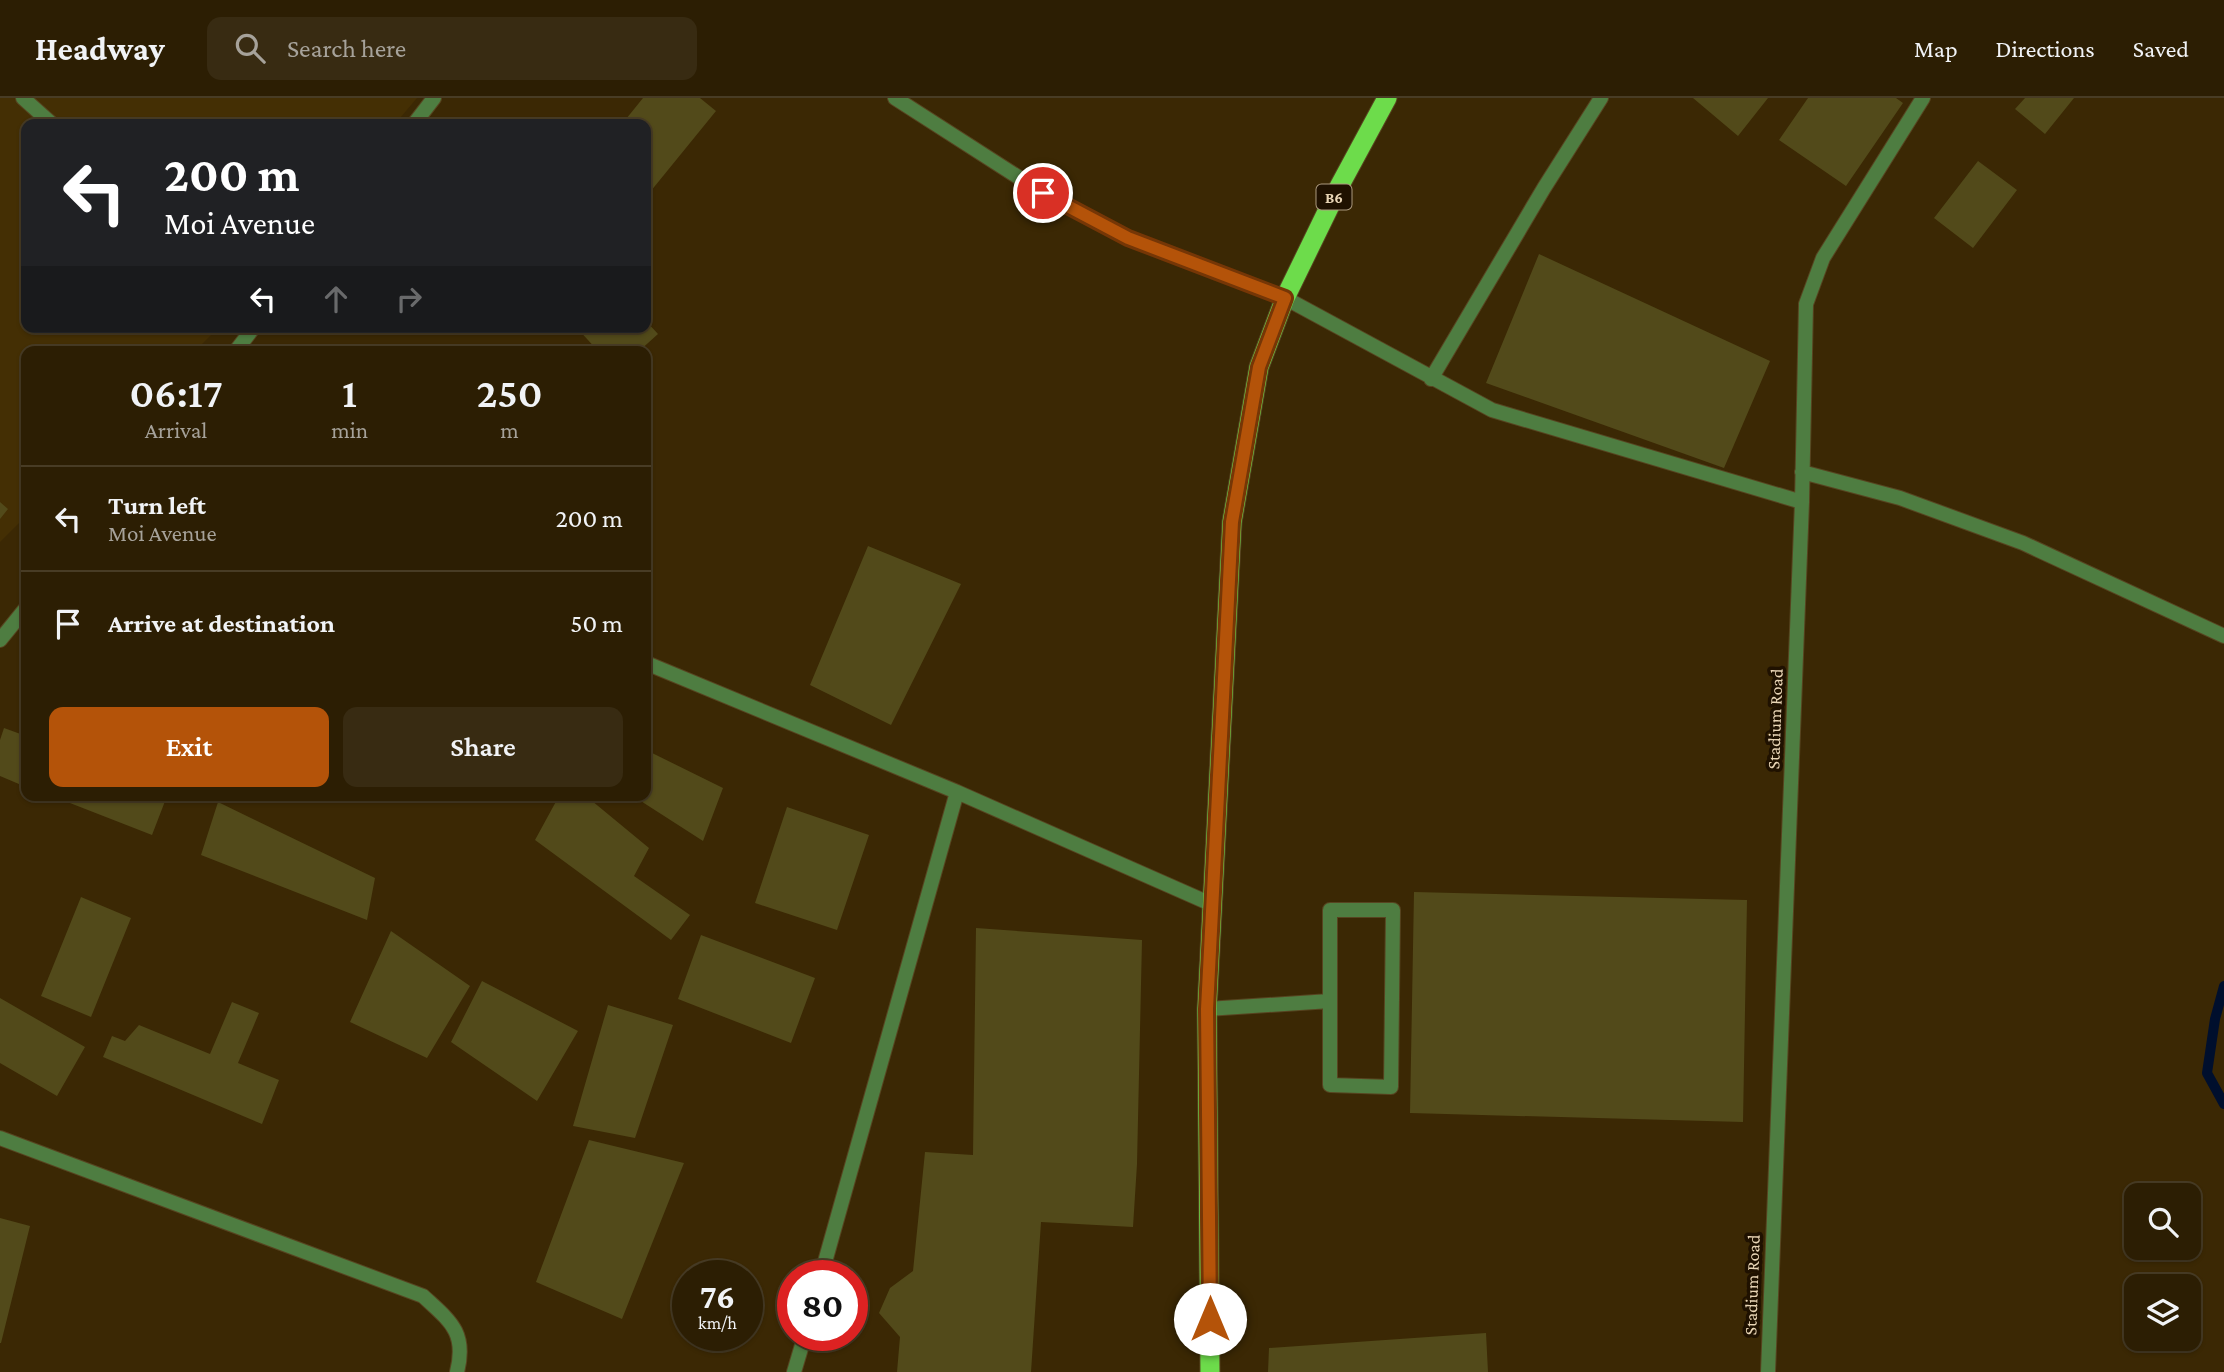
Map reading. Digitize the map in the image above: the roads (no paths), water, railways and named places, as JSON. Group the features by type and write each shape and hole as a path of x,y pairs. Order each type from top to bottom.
{"highway":[{"name":"B6","path":"1210,1372 1207,1009 1232,522 1259,367 1285,298 1340,185 1387,98"}],"street":[{"path":"23,98 46,119"},
{"path":"418,119 434,98"},
{"path":"895,98 1043,193 1128,238 1285,298 1492,410 1802,502"},
{"path":"1431,379 1544,188 1601,98"},
{"name":"Stadium Road","path":"1768,1372 1802,502 1806,304 1823,258 1923,98"},
{"path":"1802,472 1900,498 2023,543 2224,636"},
{"path":"0,640 21,614"},
{"path":"651,665 957,792 1211,904"},
{"path":"825,1260 957,792"},
{"path":"1330,910 1393,910 1391,1087 1330,1085 1329,1000 1330,910"},
{"path":"1207,1009 1329,1000"},
{"path":"0,1138 423,1296 454,1324 461,1355 457,1372"},
{"path":"794,1372 800,1351"}],"waterway":[{"path":"2224,986 2215,1019 2207,1073 2224,1104"}]}
